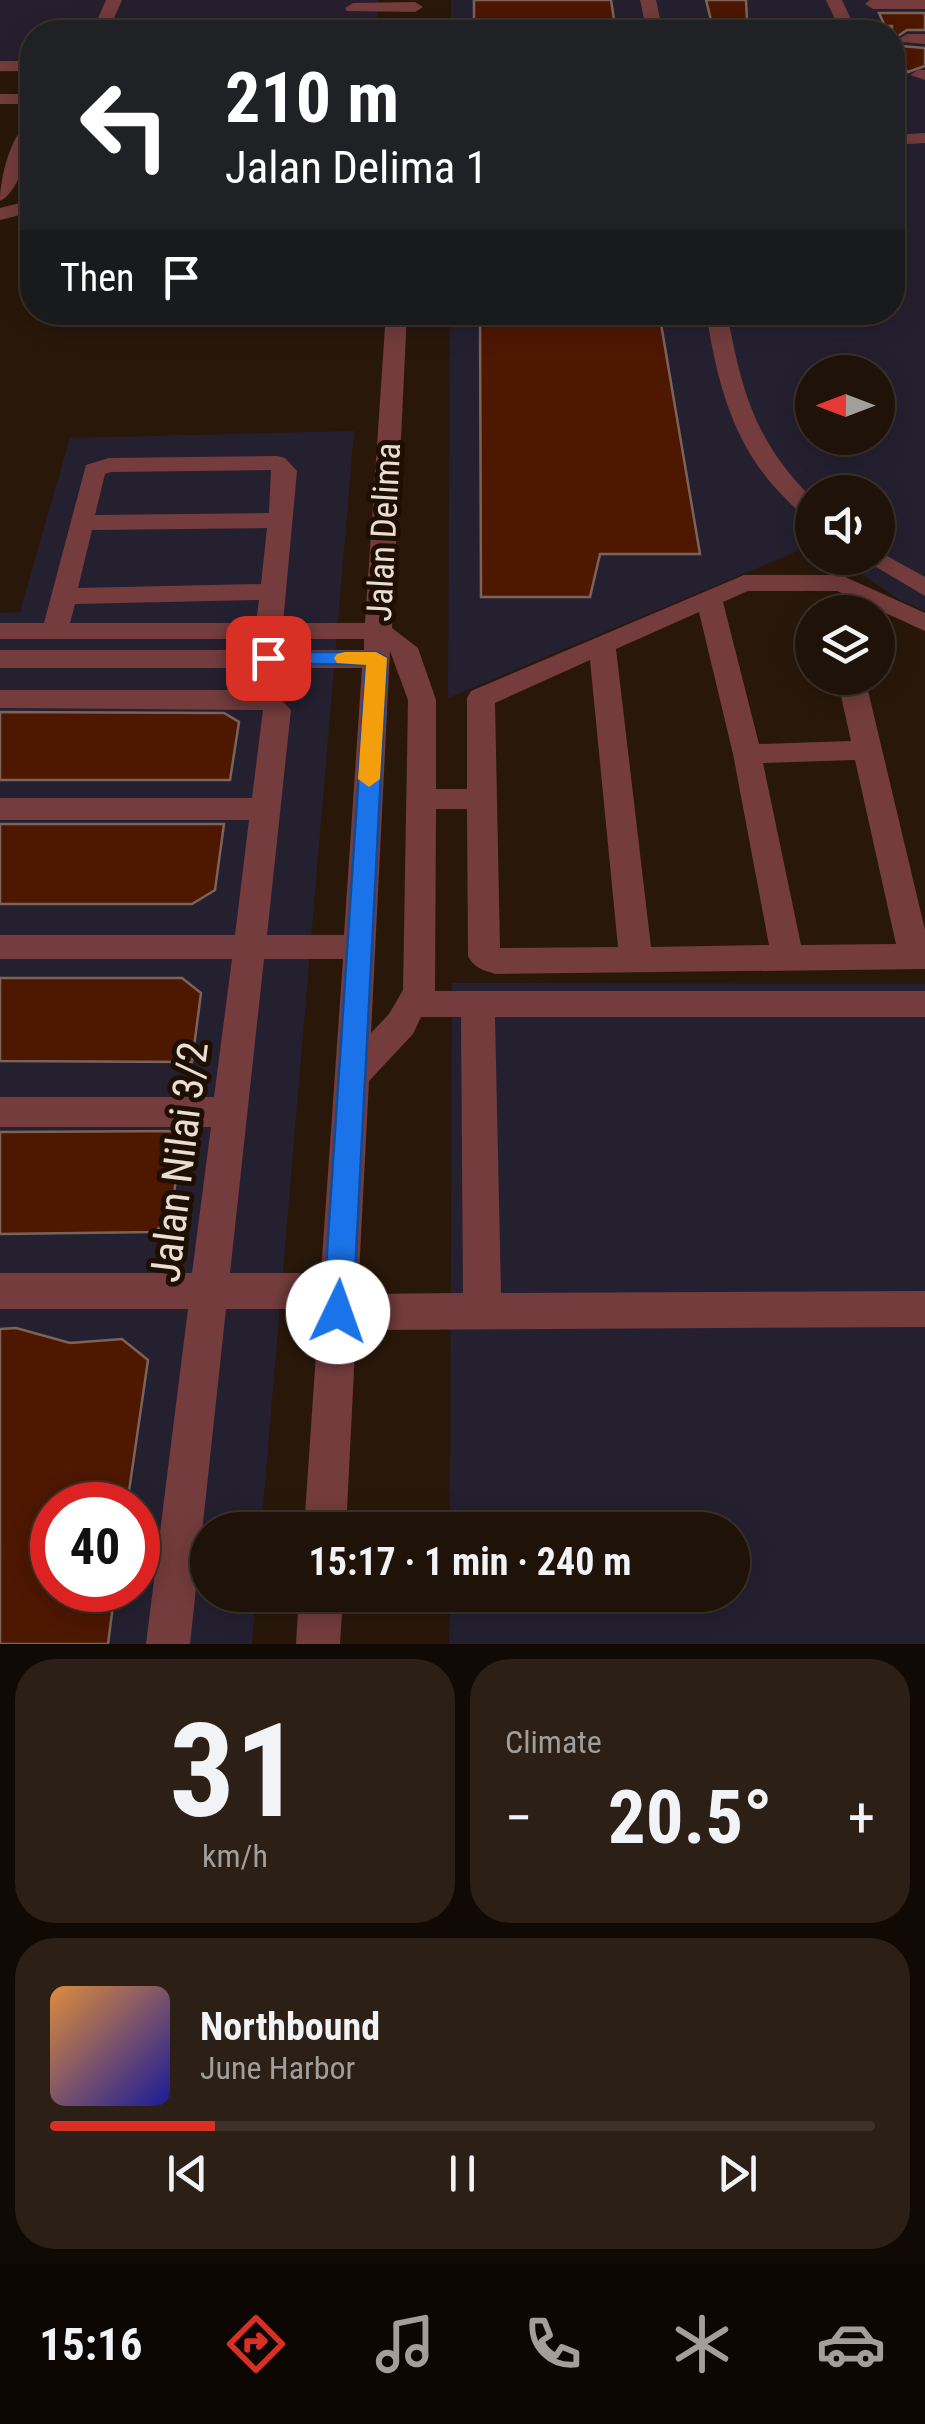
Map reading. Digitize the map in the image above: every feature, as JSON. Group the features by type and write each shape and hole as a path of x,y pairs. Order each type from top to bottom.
{"street":[{"path":"873,4 925,4"},
{"path":"352,9 414,9"},
{"path":"0,195 20,152"},
{"name":"Jalan Delima","path":"326,1512 396,325"},
{"path":"719,325 737,412 756,452 795,492"},
{"path":"0,698 262,699 286,471 271,463 104,466 92,474 55,631"},
{"path":"81,523 281,520"},
{"path":"895,570 925,588"},
{"path":"810,595 744,583 481,698 484,956 495,961 920,956 854,695"},
{"path":"836,595 848,584 870,595"},
{"path":"64,596 274,592"},
{"path":"709,598 747,754 788,958"},
{"path":"895,608 925,623"},
{"path":"0,631 269,644"},
{"path":"0,659 269,644 377,644 405,648 421,697 419,990 401,1024 352,1076"},
{"path":"602,644 636,960"},
{"name":"Jalan Nilai 3/2","path":"168,1644 276,710 272,702 262,699"},
{"path":"747,754 868,750"},
{"path":"420,799 480,799"},
{"path":"0,809 265,809"},
{"path":"0,947 359,947"},
{"path":"413,1004 925,1004"},
{"path":"478,1005 482,1311"},
{"path":"0,1112 230,1112"},
{"path":"0,1291 209,1291 482,1311 925,1310"},
{"path":"318,1644 320,1612"}],"shaded area":[{"path":"0,0 379,0 376,20 20,20 20,72 0,72"},
{"path":"451,0 925,0 925,611 900,600 863,575 895,575 895,475 795,475 795,552 448,698 450,325 905,325 905,20 451,20"},
{"path":"354,431 263,1512 190,1512 190,1612 255,1612 252,1644 0,1644 0,613 20,612 70,438"},
{"path":"452,983 925,984 925,1644 449,1644 450,1612 750,1612 750,1512 450,1512"}],"building":[{"path":"474,0 611,0 614,20 474,20"},
{"path":"706,0 746,0 747,20 711,20"},
{"path":"879,13 925,13 925,30 905,31 905,20 882,20"},
{"path":"905,46 925,48 925,66 908,72"},
{"path":"480,325 661,325 700,554 600,554 590,597 481,597"},
{"path":"0,712 224,713 239,722 230,780 0,780"},
{"path":"0,824 224,824 215,890 192,904 0,904"},
{"path":"0,978 182,978 201,993 192,1062 0,1061"},
{"path":"182,1131 171,1218 154,1232 0,1234 0,1132"},
{"path":"16,1328 70,1343 122,1339 148,1360 130,1482 30,1482 30,1612 112,1612 108,1644 0,1644 0,1329"}],"slow traffic":[{"path":"345,658 376,658 369,779"}],"route":[{"path":"268,658 376,658 338,1312"}]}
